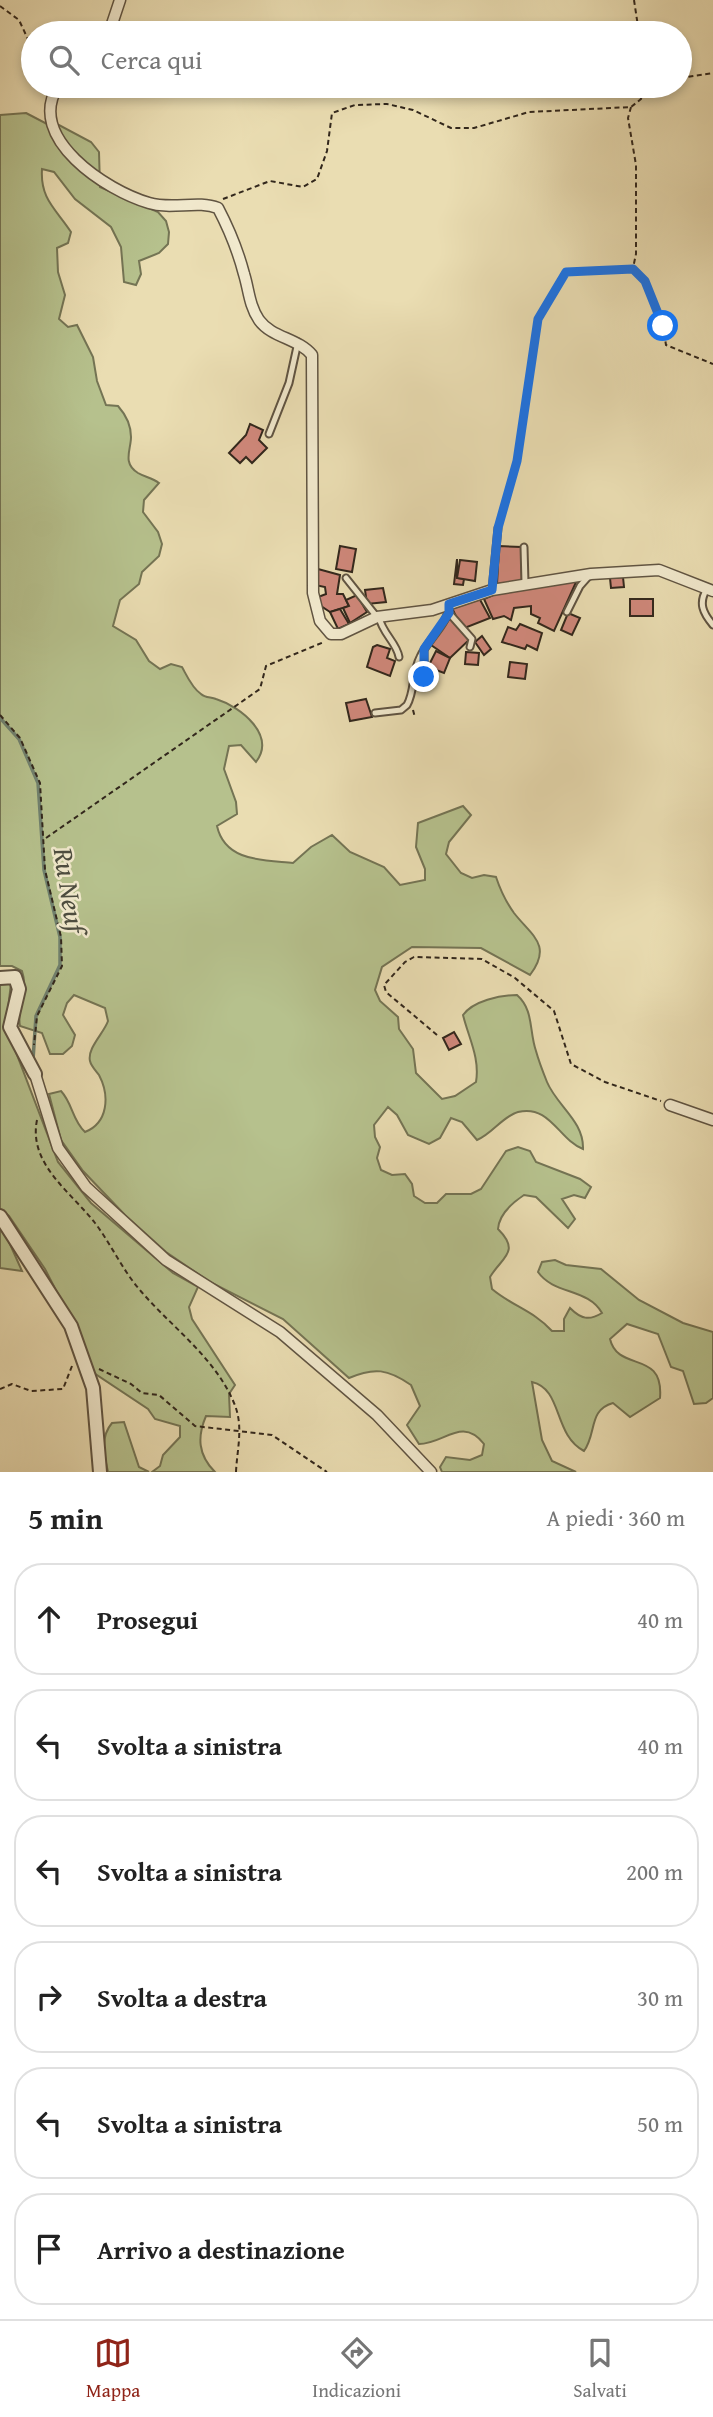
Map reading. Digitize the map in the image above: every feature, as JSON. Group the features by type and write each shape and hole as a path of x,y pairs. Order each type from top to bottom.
{"street":[{"path":"113,21 120,0"},
{"path":"53,98 57,133 73,159 90,174 149,203 178,208 209,204 218,208 230,231 245,275 251,306 261,323 280,336 298,342 312,355 313,593 324,628 331,634 341,634 378,617 449,608 492,590 590,574 659,570 710,590"},
{"path":"0,978 15,976 19,989 10,1027 35,1074 58,1148 86,1186 166,1260 280,1332 377,1415 431,1472"},
{"path":"670,1105 713,1120"},
{"path":"0,1216 71,1326 93,1388 100,1472"}],"lane":[{"path":"268,434 289,383 298,342"},
{"path":"492,590 498,528"},
{"path":"524,547 525,583"},
{"path":"567,612 580,586 590,574"},
{"path":"346,579 378,617 382,629 399,651 399,657"},
{"path":"710,590 702,597 702,609 713,625"},
{"path":"375,713 401,710 407,705 415,670 424,649 449,608 472,639 470,647"},
{"path":"424,649 424,677"}],"path":[{"path":"634,0 637,21"},
{"path":"0,5 21,24"},
{"path":"692,76 713,73"},
{"path":"209,204 270,181 303,187 317,179 327,151 332,113 355,105 387,104 413,110 437,124 451,128 474,128 530,112 631,107 641,99"},
{"path":"631,107 628,118 636,165 636,254 633,269"},
{"path":"498,528 517,461 538,319 566,272 633,269 645,281 663,326 666,345 713,364"},
{"path":"45,839 260,689 267,666 341,634"},
{"path":"0,715 20,738 40,783 46,870 61,937 62,966 37,1016 34,1054"},
{"path":"437,1035 386,992 384,985 388,978 414,957 482,960 515,978 554,1011 571,1064 606,1083 670,1105"},
{"path":"38,1114 36,1139 57,1183 94,1222 137,1287 184,1334 226,1386 235,1405 240,1430 236,1472"},
{"path":"0,1389 12,1384 32,1391 63,1389 74,1364 85,1364 112,1374 142,1393 159,1395 175,1405 195,1426 272,1435 327,1472"}],"green space":[{"path":"26,113 47,124 59,125 91,142 99,152 100,187 158,212 166,221 169,232 168,244 159,253 139,261 141,274 136,285 124,282 121,247 111,227 75,199 54,172 42,169 46,196 71,232 68,243 57,248 58,272 65,295 59,319 68,327 77,325 93,357 97,381 106,405 118,406 128,420 131,433 128,456 130,465 138,473 159,483 144,500 143,512 158,532 162,544 159,556 142,572 139,584 120,600 113,626 136,640 149,661 160,669 171,664 182,667 192,685 203,695 226,703 245,716 259,733 262,742 256,762 241,745 229,746 224,769 236,802 237,814 217,826 221,838 228,847 247,857 293,863 311,847 332,835 350,852 384,867 400,885 425,880 425,869 416,847 418,823 463,806 471,815 449,842 446,854 461,873 472,878 484,875 496,877 508,904 533,934 540,948 537,965 530,975 481,948 412,947 382,967 375,990 380,1001 398,1017 399,1029 413,1049 416,1073 442,1099 455,1096 476,1082 475,1057 463,1015 473,1006 487,1000 517,995 529,1014 534,1043 547,1082 575,1122 583,1149 546,1118 529,1111 513,1114 477,1140 462,1122 451,1118 440,1138 429,1144 408,1135 397,1115 388,1107 374,1125 375,1137 380,1147 377,1158 381,1170 392,1175 405,1174 412,1184 414,1196 425,1203 437,1203 446,1194 471,1194 481,1189 506,1151 518,1147 530,1151 536,1162 580,1179 591,1187 585,1198 574,1195 562,1199 575,1219 568,1228 536,1197 524,1195 511,1206 501,1219 498,1229 505,1237 509,1249 490,1277 492,1289 538,1318 552,1331 564,1331 564,1319 570,1308 585,1318 602,1313 588,1299 553,1285 538,1272 542,1262 555,1260 566,1265 601,1269 639,1300 683,1323 713,1332 713,1398 706,1403 694,1404 683,1371 671,1367 658,1334 627,1324 610,1339 622,1356 648,1367 655,1373 660,1398 630,1417 613,1403 605,1406 596,1417 584,1451 574,1444 567,1434 549,1393 532,1382 542,1440 552,1461 576,1472 442,1472 440,1467 446,1457 470,1460 482,1455 484,1444 468,1432 460,1432 419,1444 407,1425 420,1406 411,1385 381,1371 366,1372 349,1378 283,1319 210,1282 166,1252 125,1215 83,1171 61,1140 49,1094 61,1091 85,1132 98,1122 105,1108 105,1092 90,1056 108,1021 105,1008 74,995 67,1003 63,1015 75,1035 72,1046 63,1054 50,1054 42,1033 20,1026 24,985 22,971 12,966 0,966 0,115"},
{"path":"4,982 11,983 6,1026 58,1162 91,1203 173,1273 198,1287 189,1307 192,1319 235,1385 229,1394 230,1417 206,1416 201,1431 202,1452 215,1472 152,1472 160,1466 163,1455 180,1437 180,1426 155,1419 148,1409 94,1373 77,1331 45,1269 9,1216 0,1209 0,985"},
{"path":"0,1229 5,1233 22,1271 0,1268"},
{"path":"124,1422 139,1467 149,1472 108,1472 104,1440 112,1423"}],"building":[{"path":"250,424 263,430 259,440 267,448 252,463 246,457 240,463 229,453 246,435"},
{"path":"340,546 356,549 352,572 336,569"},
{"path":"499,546 521,547 522,581 497,584"},
{"path":"457,559 457,578 464,579 463,585 454,584"},
{"path":"460,560 477,562 475,581 457,578"},
{"path":"318,569 340,575 337,594 343,594 349,606 330,612 321,606 318,597 326,594 325,587 315,585"},
{"path":"623,577 624,587 611,588 610,578"},
{"path":"577,580 554,631 538,623 540,618 531,614 531,606 514,608 511,620 504,616 493,619 484,599 502,591"},
{"path":"383,588 386,602 367,604 365,590"},
{"path":"357,595 367,612 350,623 343,608 349,606 346,600"},
{"path":"478,596 490,618 462,629 452,608"},
{"path":"630,599 653,599 653,616 630,616"},
{"path":"340,609 349,624 338,629 330,612"},
{"path":"568,613 580,618 572,635 561,630"},
{"path":"451,617 470,639 450,658 431,645"},
{"path":"520,624 542,633 537,650 527,645 525,649 502,642 508,627 516,630"},
{"path":"482,636 491,649 484,655 475,642"},
{"path":"377,645 390,649 387,658 395,661 390,676 367,667 373,647"},
{"path":"436,651 450,658 444,673 428,667"},
{"path":"466,652 479,653 478,665 465,664"},
{"path":"510,662 527,664 525,679 508,677"},
{"path":"366,699 372,717 350,721 346,703"},
{"path":"454,1032 461,1044 449,1050 443,1038"}],"waterway":[{"name":"Ru Neuf","path":"0,718 19,739 38,783 44,870 60,937 60,965 36,1016 33,1060"}],"route":[{"path":"424,677 424,649 449,613 449,604 492,590 498,528 509,497 517,461 533,373 538,319 566,272 633,269 645,281 650,300 663,326"}]}
